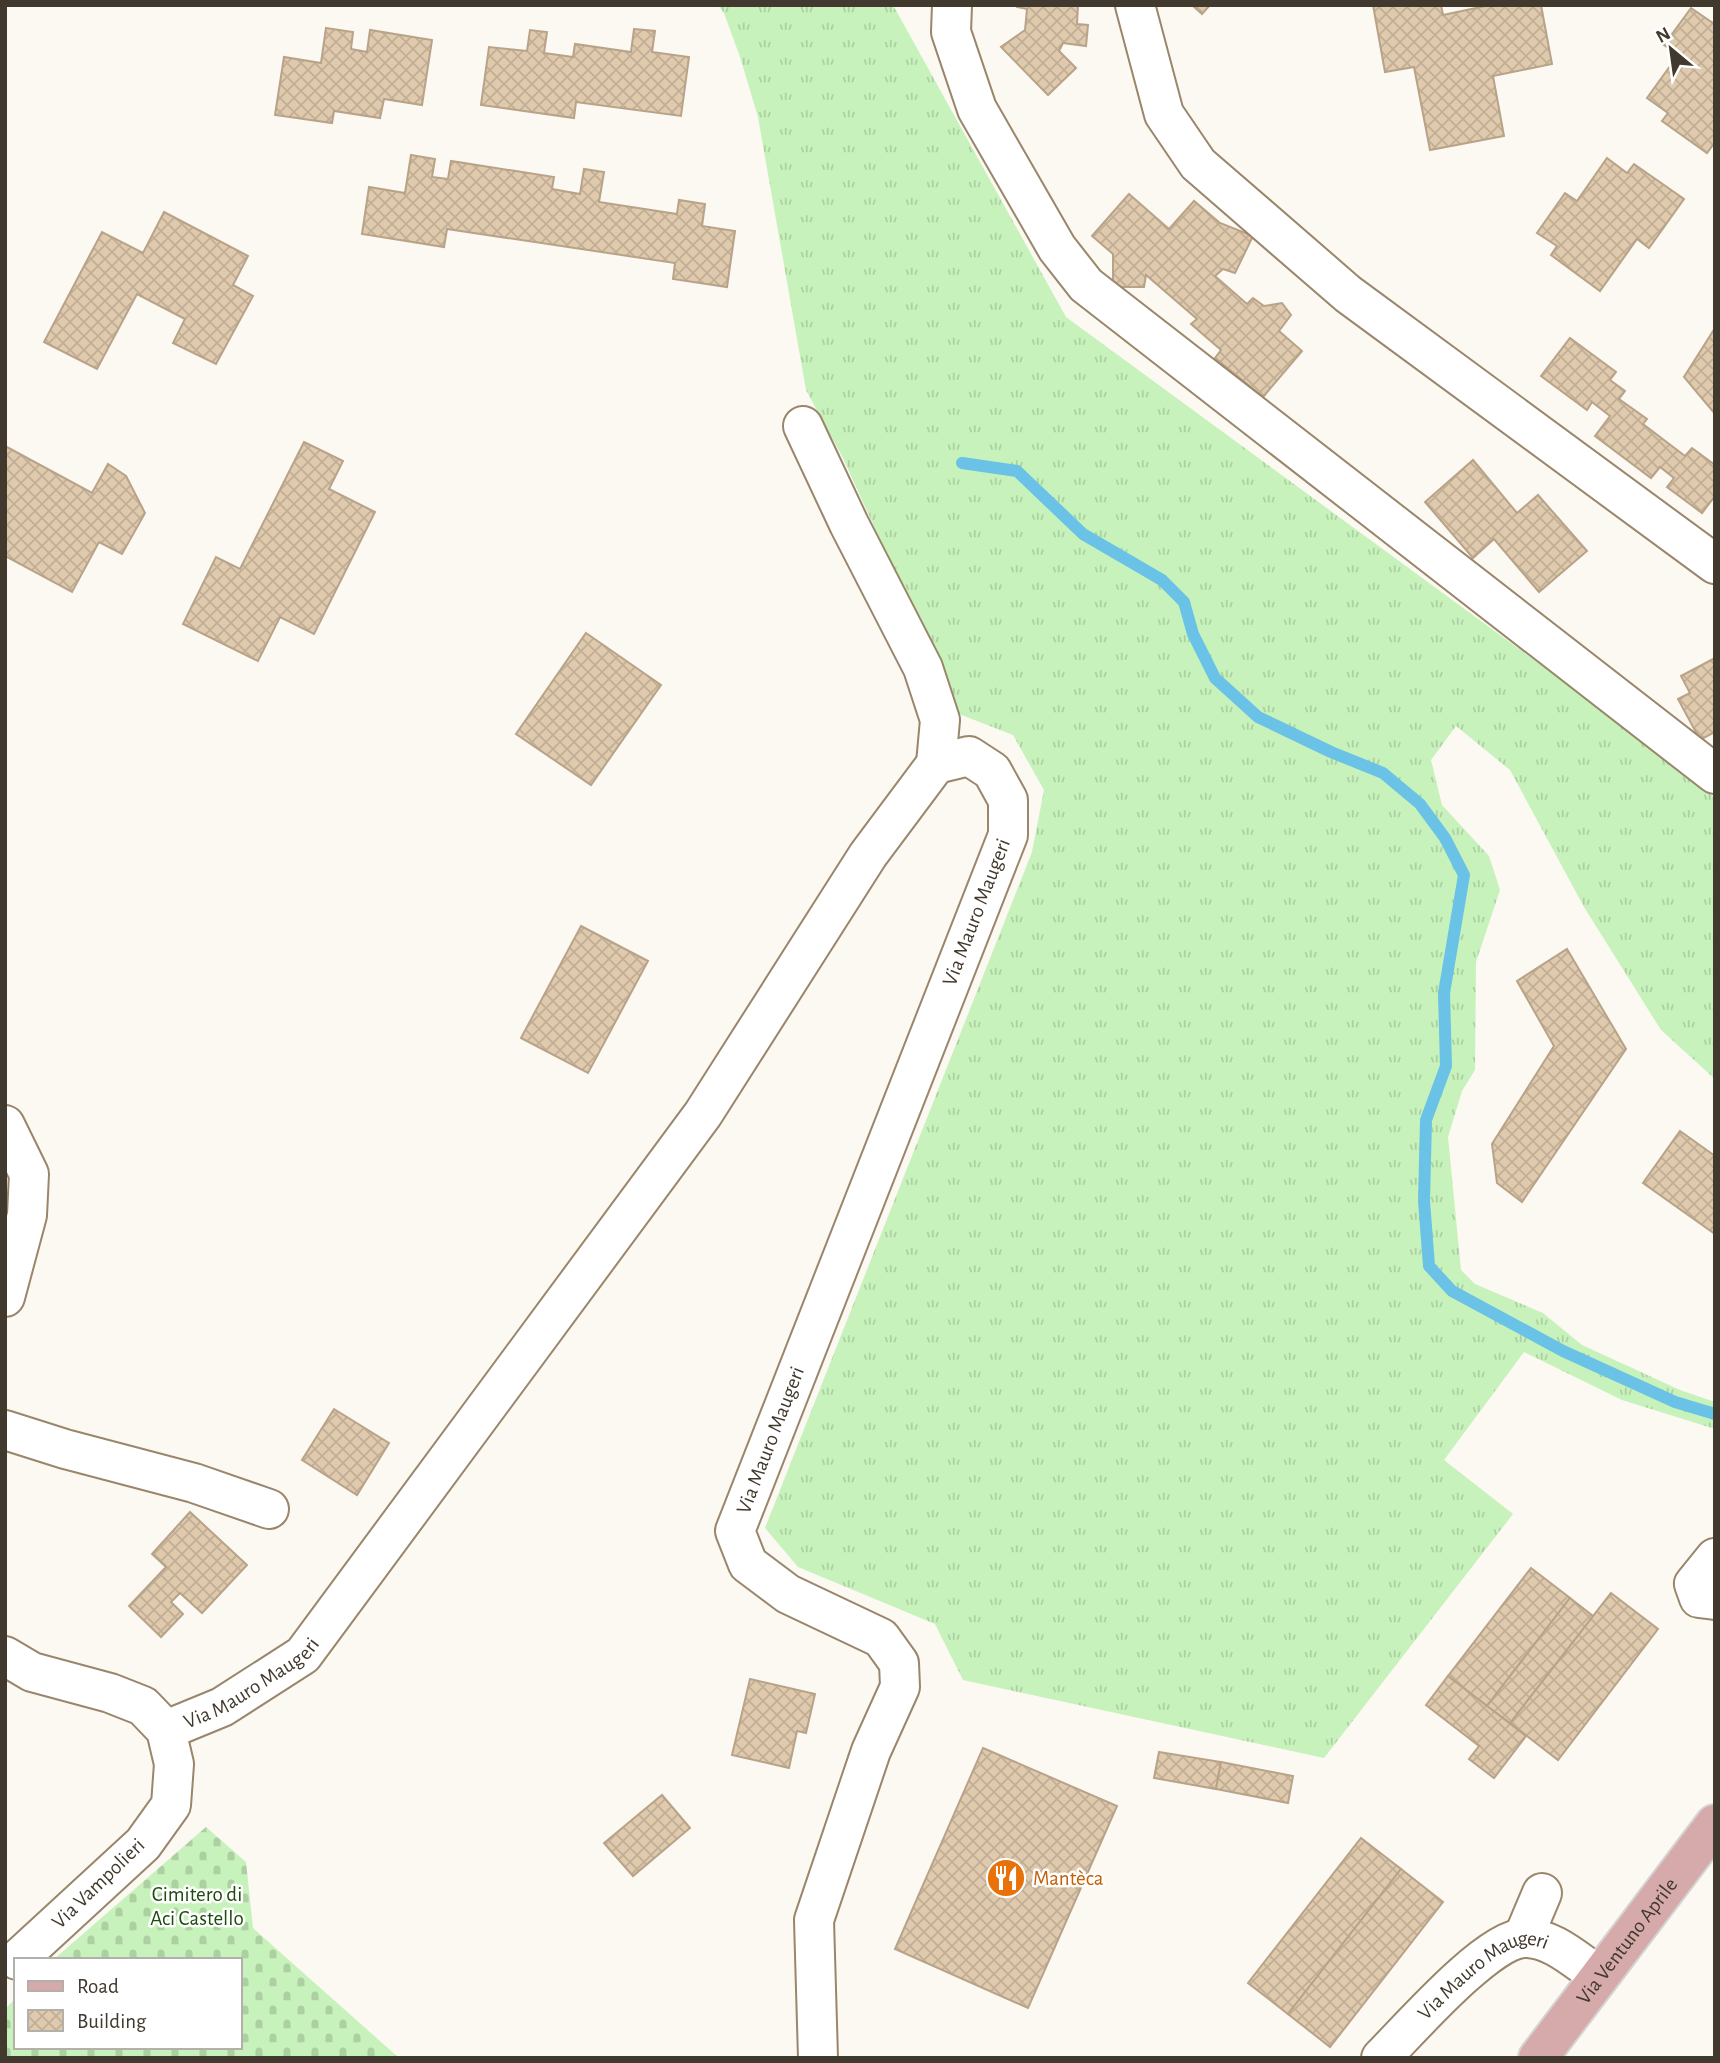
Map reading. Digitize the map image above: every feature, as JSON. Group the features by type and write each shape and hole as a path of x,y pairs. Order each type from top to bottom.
{"main road":[{"name":"Via Ventuno Aprile","path":"1538,2058 1715,1824"}],"street":[{"path":"952,5 951,32 977,109 1057,248 1086,285 1715,774"},
{"path":"1135,5 1164,114 1198,164 1348,294 1715,565"},
{"path":"803,426 849,524 923,668 940,720 936,764"},
{"name":"Via Mauro Maugeri","path":"166,1730 222,1707 303,1655 703,1114 868,855 936,764 969,756 992,771 1008,800 1008,835 735,1531 748,1564 788,1594 881,1638 900,1663 900,1687 871,1751 814,1920 818,2058"},
{"path":"5,1125 29,1174 27,1215 5,1297"},
{"path":"5,1430 194,1483 269,1510"},
{"path":"1715,1558 1694,1584 1699,1598 1715,1600"},
{"path":"5,1656 33,1672 110,1693 144,1706 166,1730"},
{"name":"Via Vampolieri","path":"18,1958 143,1844 171,1804 174,1764 166,1730"},
{"path":"1523,1938 1542,1893"},
{"name":"Via Mauro Maugeri","path":"1381,2058 1474,1965 1498,1947 1523,1938 1545,1942 1599,1976"}],"green space":[{"path":"718,5 893,5 1066,317 1545,668 1715,798 1715,1079 1661,1030 1584,907 1510,770 1456,726 1431,760 1442,805 1489,856 1500,890 1476,962 1475,1070 1462,1091 1448,1137 1461,1270 1475,1284 1543,1313 1582,1345 1680,1390 1715,1402 1715,1429 1622,1400 1524,1352 1444,1460 1513,1514 1324,1758 963,1680 935,1624 798,1567 765,1528 1032,852 1044,790 1013,735 959,714 843,458 806,390 758,117 740,57 724,13"},
{"name":"Cimitero di Aci Castello","path":"206,1827 246,1862 253,1928 399,2058 5,2058 5,2009 14,2000 14,2049 242,2049 242,1958 55,1958"}],"building":[{"path":"1017,5 1078,5 1077,24 1088,25 1086,46 1063,43 1059,51 1076,68 1048,95 1001,47 1025,30 1027,9"},
{"path":"1192,5 1210,5 1202,14"},
{"path":"1373,5 1441,5 1443,15 1490,5 1541,5 1552,64 1493,76 1504,136 1430,150 1414,67 1385,72"},
{"path":"1691,8 1713,23 1715,20 1715,142 1707,153 1662,121 1668,113 1647,98 1678,55 1664,45"},
{"path":"326,28 353,32 351,49 367,52 370,30 432,40 422,105 384,99 380,118 334,111 332,123 275,115 284,57 321,63"},
{"path":"634,29 655,31 652,52 689,57 681,116 576,102 574,118 481,105 489,47 527,51 530,30 547,32 544,53 573,57 575,44 631,52"},
{"path":"411,155 435,159 432,177 448,179 451,161 554,177 552,189 580,194 584,169 604,172 599,202 677,214 679,200 705,204 702,226 735,231 727,287 673,279 675,263 447,229 444,247 362,234 369,187 405,193"},
{"path":"1607,158 1627,173 1634,164 1684,199 1649,248 1637,239 1600,291 1551,255 1557,246 1537,233 1565,193 1577,201"},
{"path":"1129,194 1169,229 1194,201 1220,223 1253,236 1235,273 1223,269 1215,276 1247,304 1253,298 1264,306 1282,303 1291,315 1279,331 1302,351 1263,397 1215,358 1221,350 1191,324 1197,319 1146,275 1144,287 1113,287 1113,254 1092,236"},
{"path":"164,212 248,256 233,285 253,296 216,364 173,343 185,319 137,294 97,369 44,342 102,232 143,253"},
{"path":"1715,328 1715,414 1684,377"},
{"path":"1570,338 1616,372 1610,380 1625,391 1619,399 1647,419 1643,424 1685,456 1692,448 1715,465 1715,496 1702,513 1667,487 1674,478 1660,467 1651,478 1595,436 1610,416 1592,402 1587,410 1541,376"},
{"path":"304,442 343,461 329,489 375,512 314,634 280,617 258,661 183,624 216,557 240,569"},
{"path":"5,446 92,493 108,464 126,476 145,513 122,554 99,542 72,592 5,556"},
{"path":"1473,460 1517,513 1538,495 1587,551 1539,592 1494,539 1473,558 1425,502"},
{"path":"586,633 661,685 591,785 516,734"},
{"path":"1715,658 1715,732 1700,740 1678,699 1690,693 1681,676"},
{"path":"581,926 648,961 588,1073 521,1038"},
{"path":"1567,949 1626,1049 1522,1202 1497,1183 1492,1144 1554,1046 1517,981"},
{"path":"1680,1131 1715,1156 1715,1234 1643,1183"},
{"path":"334,1409 389,1443 357,1495 302,1460"},
{"path":"190,1512 247,1565 202,1613 180,1593 171,1602 183,1614 161,1637 129,1606 166,1567 152,1554"},
{"path":"1531,1568 1570,1598 1487,1706 1448,1676"},
{"path":"1611,1593 1658,1629 1558,1760 1510,1723"},
{"path":"1570,1598 1593,1616 1510,1723 1487,1706"},
{"path":"1448,1676 1526,1736 1494,1778 1469,1759 1479,1746 1426,1705"},
{"path":"750,1679 815,1694 806,1733 797,1731 789,1768 732,1755"},
{"name":"Mantèca","path":"983,1748 1117,1806 1028,2008 895,1949"},
{"path":"1159,1752 1221,1762 1216,1789 1154,1778"},
{"path":"1221,1762 1293,1776 1288,1803 1216,1789"},
{"path":"662,1795 690,1828 633,1876 604,1843"},
{"path":"1361,1838 1401,1869 1288,2014 1248,1983"},
{"path":"1401,1869 1443,1902 1330,2047 1288,2014"}],"waterway":[{"path":"962,463 1017,471 1083,534 1162,580 1184,602 1193,634 1215,678 1258,717 1383,773 1420,804 1445,838 1464,875 1444,993 1446,1066 1426,1120 1424,1201 1429,1266 1452,1291 1563,1351 1675,1402 1715,1414"}],"place":[{"name":"Mantèca","path":"1006,1878"}]}
